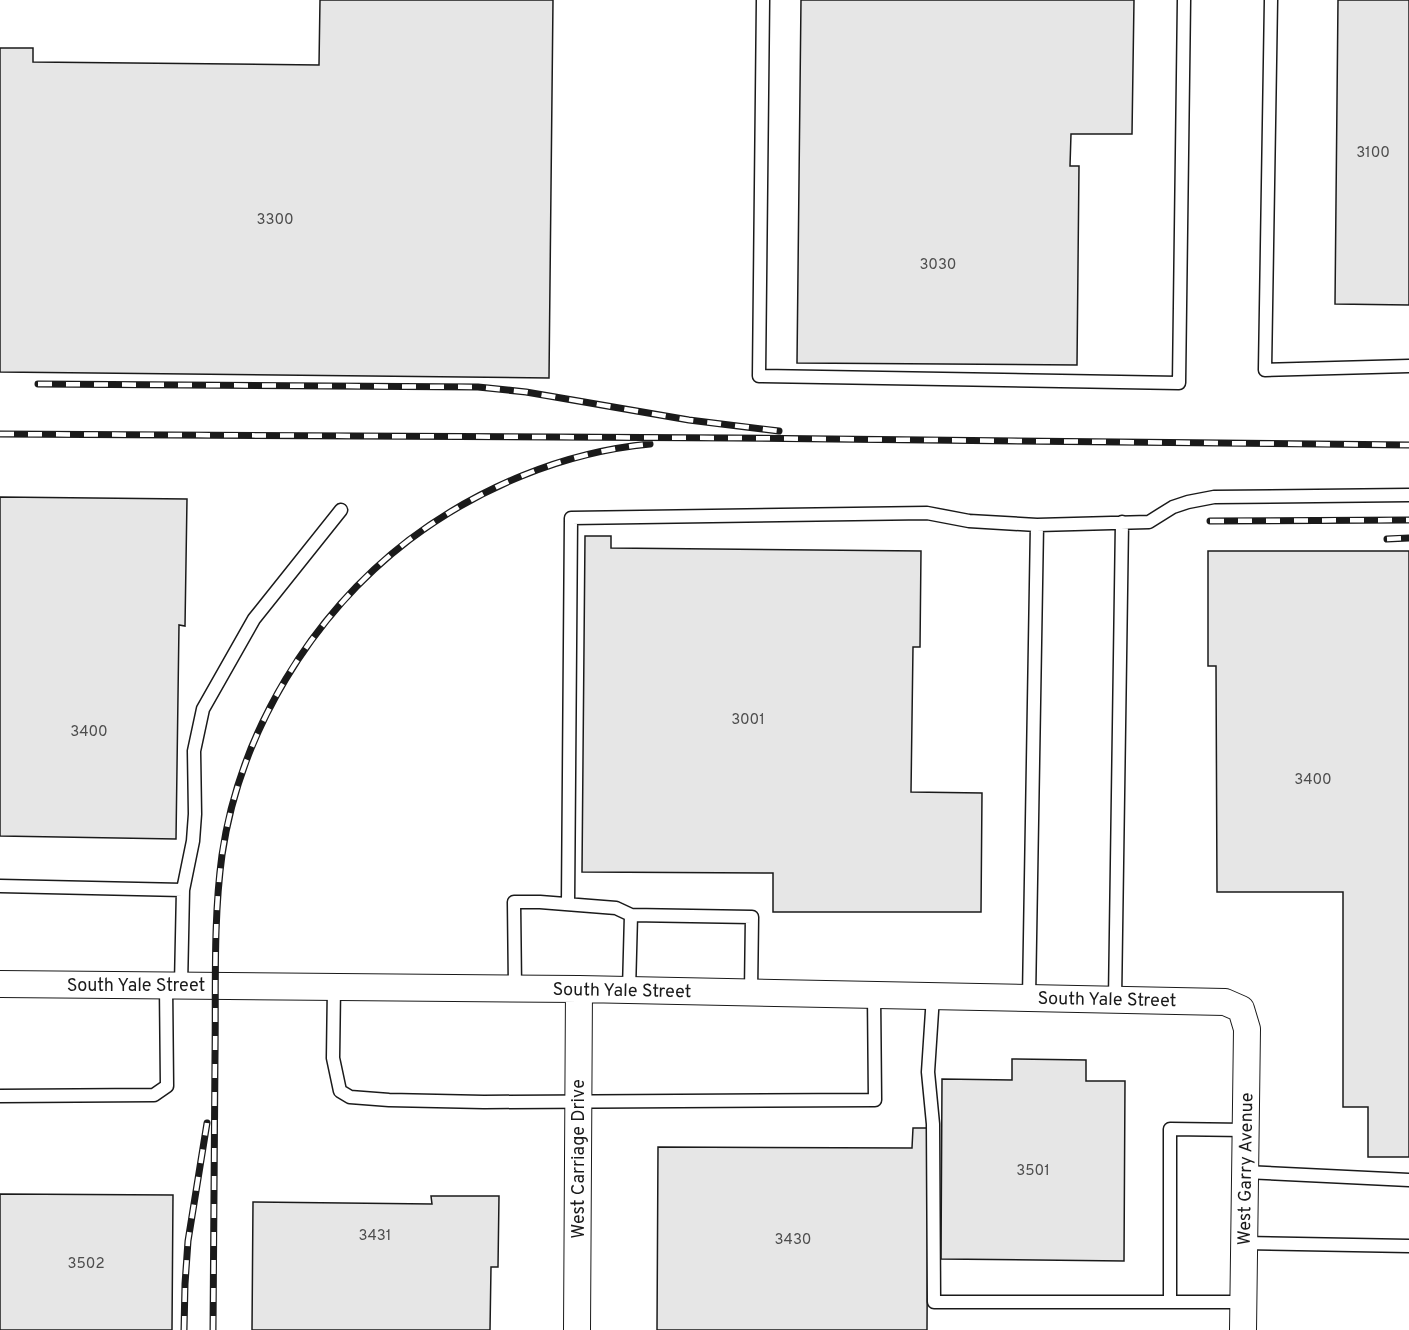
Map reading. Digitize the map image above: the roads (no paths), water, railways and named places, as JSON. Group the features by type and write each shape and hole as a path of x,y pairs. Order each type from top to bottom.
{"street":[{"name":"South Yale Street","path":"0,984 751,992 1225,1002 1241,1009"},
{"name":"West Carriage Drive","path":"577,1330 579,989"},
{"name":"West Garry Avenue","path":"1241,1009 1247,1029 1243,1330"}],"lane":[{"path":"763,0 759,376 1179,383 1184,0"},
{"path":"1271,0 1265,370 1409,366"},
{"path":"568,904 571,518 927,513 969,521 1036,525 1149,522 1173,507 1214,497 1409,495"},
{"path":"0,1096 154,1095 167,1086 183,890 195,814 194,751 203,709 254,619 341,510"},
{"path":"1115,1000 1122,522"},
{"path":"1029,998 1036,525"},
{"path":"0,886 183,890"},
{"path":"515,988 514,902 540,902 616,908 631,915 752,916 751,992"},
{"path":"629,990 631,915"},
{"path":"334,987 333,1058 340,1091 350,1097 389,1100 875,1100 874,995"},
{"path":"933,996 928,1071 933,1124 934,1302 1244,1302"},
{"path":"1170,1302 1170,1129 1246,1130"},
{"path":"1245,1172 1409,1180"},
{"path":"1244,1244 1409,1246"}],"railway":[{"path":"38,384 478,387 526,392 689,420 779,431"},
{"path":"0,434 1409,445"},
{"path":"213,1330 216,955 219,880 231,809 245,764 263,721 312,640 341,604 374,570 409,540 464,504 523,476 585,455 650,444"},
{"path":"1210,521 1409,520"},
{"path":"1387,539 1409,538"},
{"path":"184,1330 188,1241 207,1123"}]}
